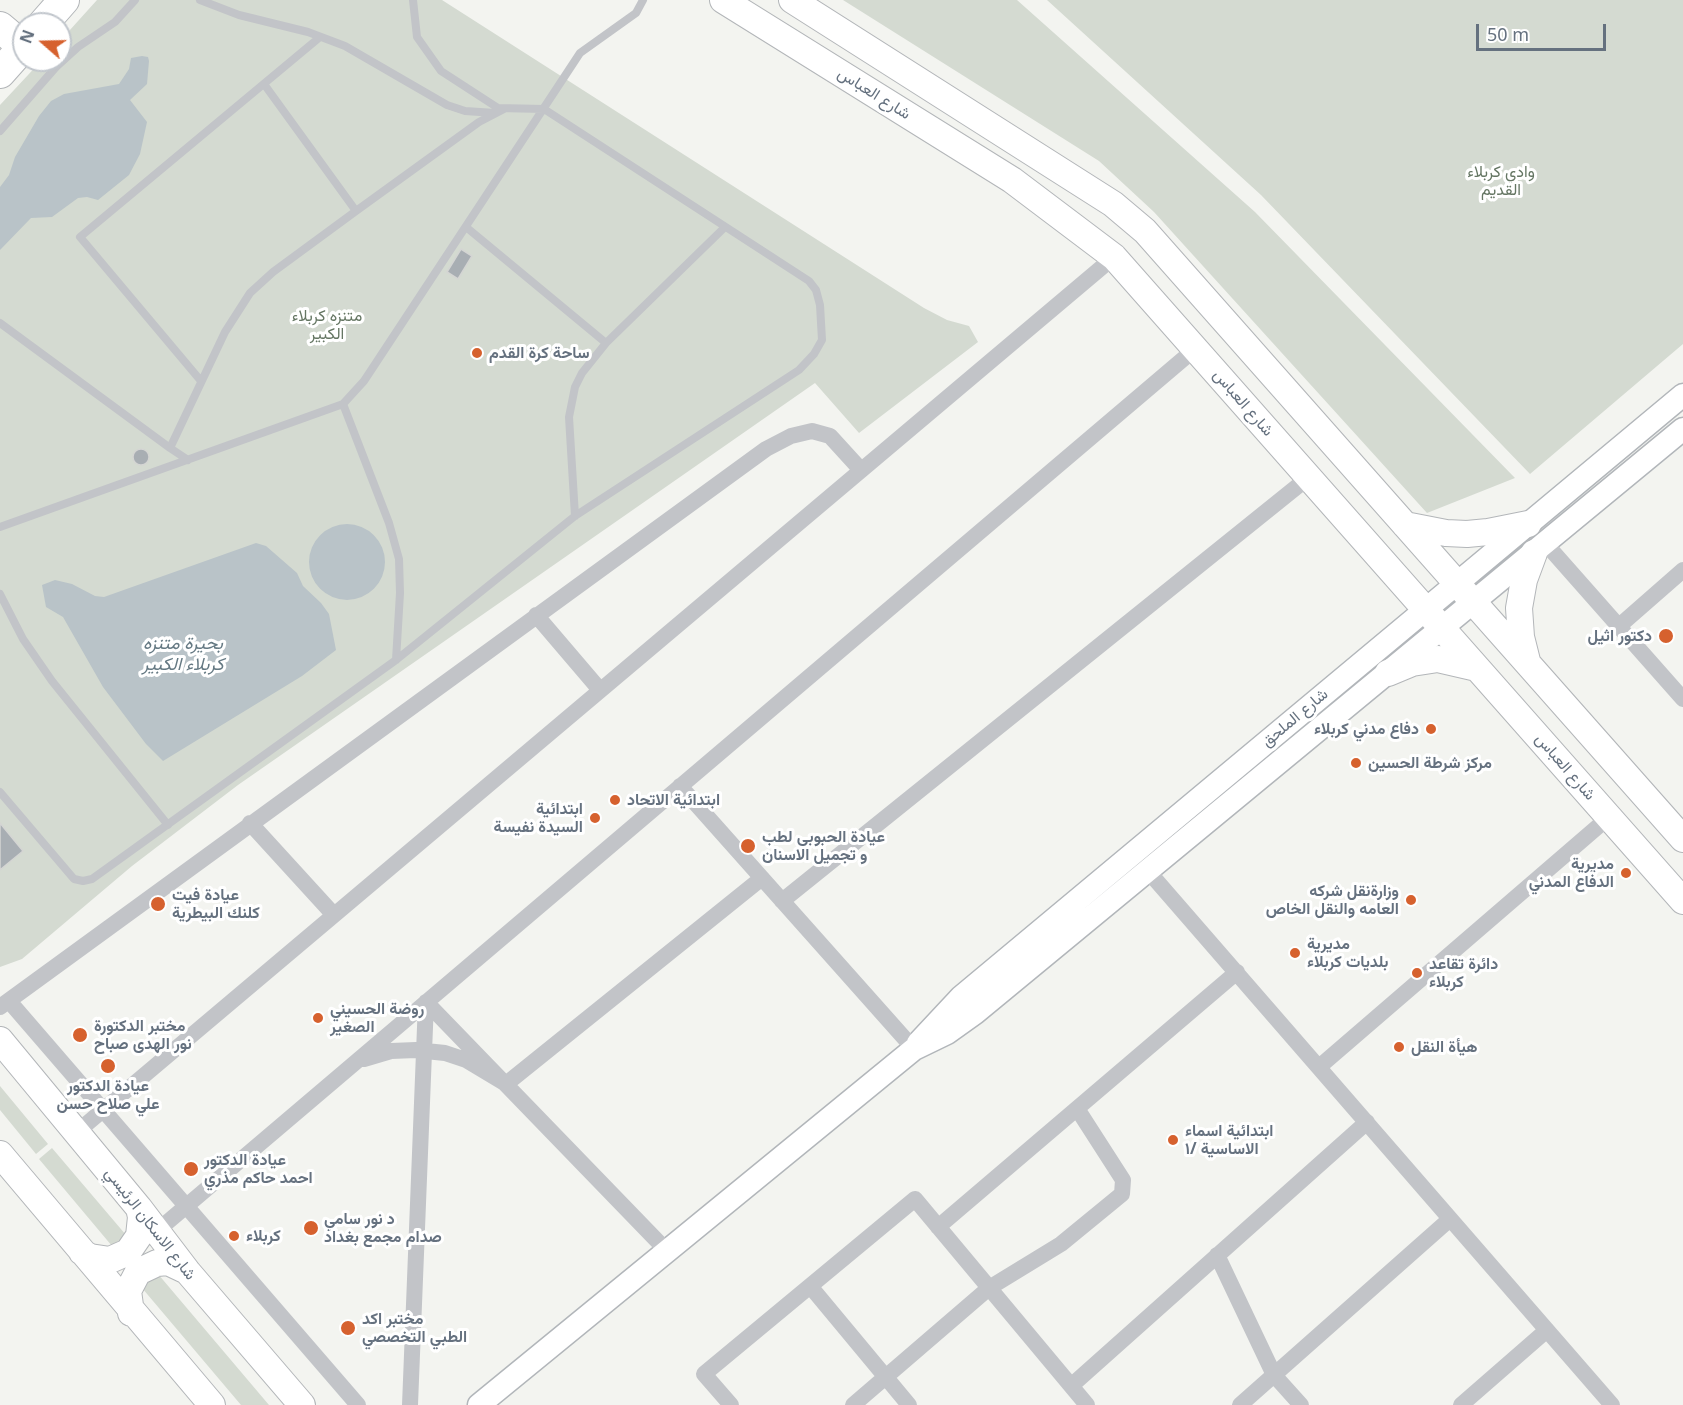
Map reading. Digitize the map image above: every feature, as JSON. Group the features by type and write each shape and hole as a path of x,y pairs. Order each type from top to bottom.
{"highway":[{"path":"54,12 64,0"},
{"path":"0,27 12,37"},
{"path":"0,73 12,60"}],"main road":[{"name":"شارع العباس","path":"723,0 1012,180 1114,257 1683,901"},
{"path":"792,0 1113,204 1145,231 1683,839"},
{"path":"1405,525 1425,530 1467,534 1528,524"},
{"path":"1528,664 1521,637 1519,608 1524,580 1540,549"},
{"path":"1388,674 1412,663 1438,659 1477,668"},
{"name":"شارع الاسكان الرئيسي","path":"0,1040 139,1208 187,1271 302,1405"},
{"path":"0,1154 131,1312 212,1405"},
{"path":"82,1252 90,1257 110,1260 128,1252 139,1236 141,1217 139,1208"},
{"path":"131,1312 128,1292 138,1272 157,1263 168,1262 187,1271"}],"street":[{"path":"76,1132 1114,257"},
{"path":"157,1231 1195,349"},
{"name":"شارع الملحق","path":"914,1049 961,997 1683,395"},
{"name":"شارع الملحق","path":"914,1049 947,1033 975,1013 1683,429"},
{"path":"358,1405 103,1110 4,1004 536,615 780,440 801,433 822,434 837,442 861,470"},
{"path":"782,901 1309,477"},
{"path":"1540,549 1681,692"},
{"path":"1618,627 1683,570"},
{"path":"536,615 600,690"},
{"path":"479,1405 914,1049 680,786"},
{"path":"1319,1067 1609,817"},
{"path":"250,824 334,915"},
{"path":"1133,853 1612,1405"},
{"path":"506,1084 762,878"},
{"path":"938,1227 1078,1110 1237,972"},
{"path":"410,1405 426,1002"},
{"path":"426,1002 667,1251"},
{"path":"354,1062 391,1051 424,1051 466,1060 506,1084"},
{"path":"854,1405 989,1288 1061,1244 1122,1194 1123,1180 1078,1110"},
{"path":"1071,1386 1366,1122"},
{"path":"731,1405 704,1374 915,1199 1087,1405"},
{"path":"1240,1405 1450,1219"},
{"path":"1217,1255 1274,1375 1301,1405"},
{"path":"810,1286 909,1405"},
{"path":"1461,1405 1547,1330"}],"lane":[{"path":"0,131 56,67 78,47 115,22 135,0"},
{"path":"200,0 239,15 320,37 373,61 447,105 465,111 495,113"},
{"path":"0,792 74,879 83,881 92,879 396,660 575,516 799,370 814,354 822,340 820,305 816,290 809,281 544,109 498,108 441,70 417,37 413,0"},
{"path":"0,527 343,404 364,381 580,52 636,13 643,0"},
{"path":"201,381 80,237 320,37"},
{"path":"264,84 357,211"},
{"path":"170,448 225,332 250,293 273,272 357,211 495,113 507,108"},
{"path":"466,227 606,343"},
{"path":"575,516 568,435 572,399 582,373 606,343 725,227"},
{"path":"0,323 188,460"},
{"path":"343,404 389,523 399,559 400,592 396,660"},
{"path":"0,594 23,639 52,681 168,825"}],"green space":[{"name":"متنزه كربلاء الكبير","path":"97,0 442,0 924,308 947,320 969,326 978,342 859,433 815,383 238,785 132,866 22,959 0,967 0,105 31,72 72,72 72,28"},
{"path":"843,0 1017,0 1255,212 1515,478 1427,513 1154,212 1099,161"},
{"name":"وادي كربلاء القديم","path":"1047,0 1683,0 1683,344 1530,474 1261,195"},
{"path":"0,1086 48,1144 36,1154 0,1110"},
{"path":"52,1148 126,1235 112,1246 39,1159"},
{"path":"147,1261 269,1405 241,1405 131,1275"}],"water":[{"path":"148,57 149,61 147,84 130,100 147,122 140,154 129,175 98,200 87,197 78,198 52,217 31,218 0,250 0,187 9,175 15,157 39,116 51,101 64,94 119,84 129,69 131,58"},
{"path":"355,524 368,530 379,541 385,554 383,577 368,594 355,600 339,600 326,594 311,577 309,554 315,541 332,526"},
{"name":"بحيرة متنزه كربلاء الكبير","path":"256,543 266,546 297,573 303,586 321,603 329,614 336,650 302,676 163,761 146,744 103,687 63,617 46,607 42,585 55,580 72,584 95,596 104,597"}],"building":[{"path":"461,249 472,256 458,279 447,272"},
{"path":"138,449 144,449 149,457 147,463 138,465 133,460 133,454"},
{"path":"0,823 23,851 0,870"}],"place":[{"name":"ساحة كرة القدم","path":"477,353"},
{"name":"دكتور اثيل","path":"1666,636"},
{"name":"دفاع مدني كربلاء","path":"1431,729"},
{"name":"مركز شرطة الحسين","path":"1356,763"},
{"name":"ابتدائية الاتحاد","path":"615,800"},
{"name":"ابتدائية السيدة نفيسة","path":"595,818"},
{"name":"عيادة الحبوبي لطب و تجميل الاسنان","path":"748,846"},
{"name":"مديرية الدفاع المدني","path":"1626,873"},
{"name":"وزارةنقل شركه العامه والنقل الخاص","path":"1411,900"},
{"name":"عيادة فيت كلنك البيطرية","path":"158,904"},
{"name":"مديرية بلديات كربلاء","path":"1295,953"},
{"name":"دائرة تقاعد كربلاء","path":"1417,973"},
{"name":"روضة الحسيني الصغير","path":"318,1018"},
{"name":"مختبر الدكتورة نور الهدى صباح","path":"80,1035"},
{"name":"هيأة النقل","path":"1399,1047"},
{"name":"عيادة الدكتور علي صلاح حسن","path":"108,1066"},
{"name":"ابتدائية اسماء الاساسية /١","path":"1173,1140"},
{"name":"عيادة الدكتور احمد حاكم مذري","path":"191,1169"},
{"name":"د نور سامي صدام مجمع بغداد","path":"311,1228"},
{"name":"كربلاء","path":"234,1236"},
{"name":"مختبر اكد الطبي التخصصي","path":"348,1328"}]}
